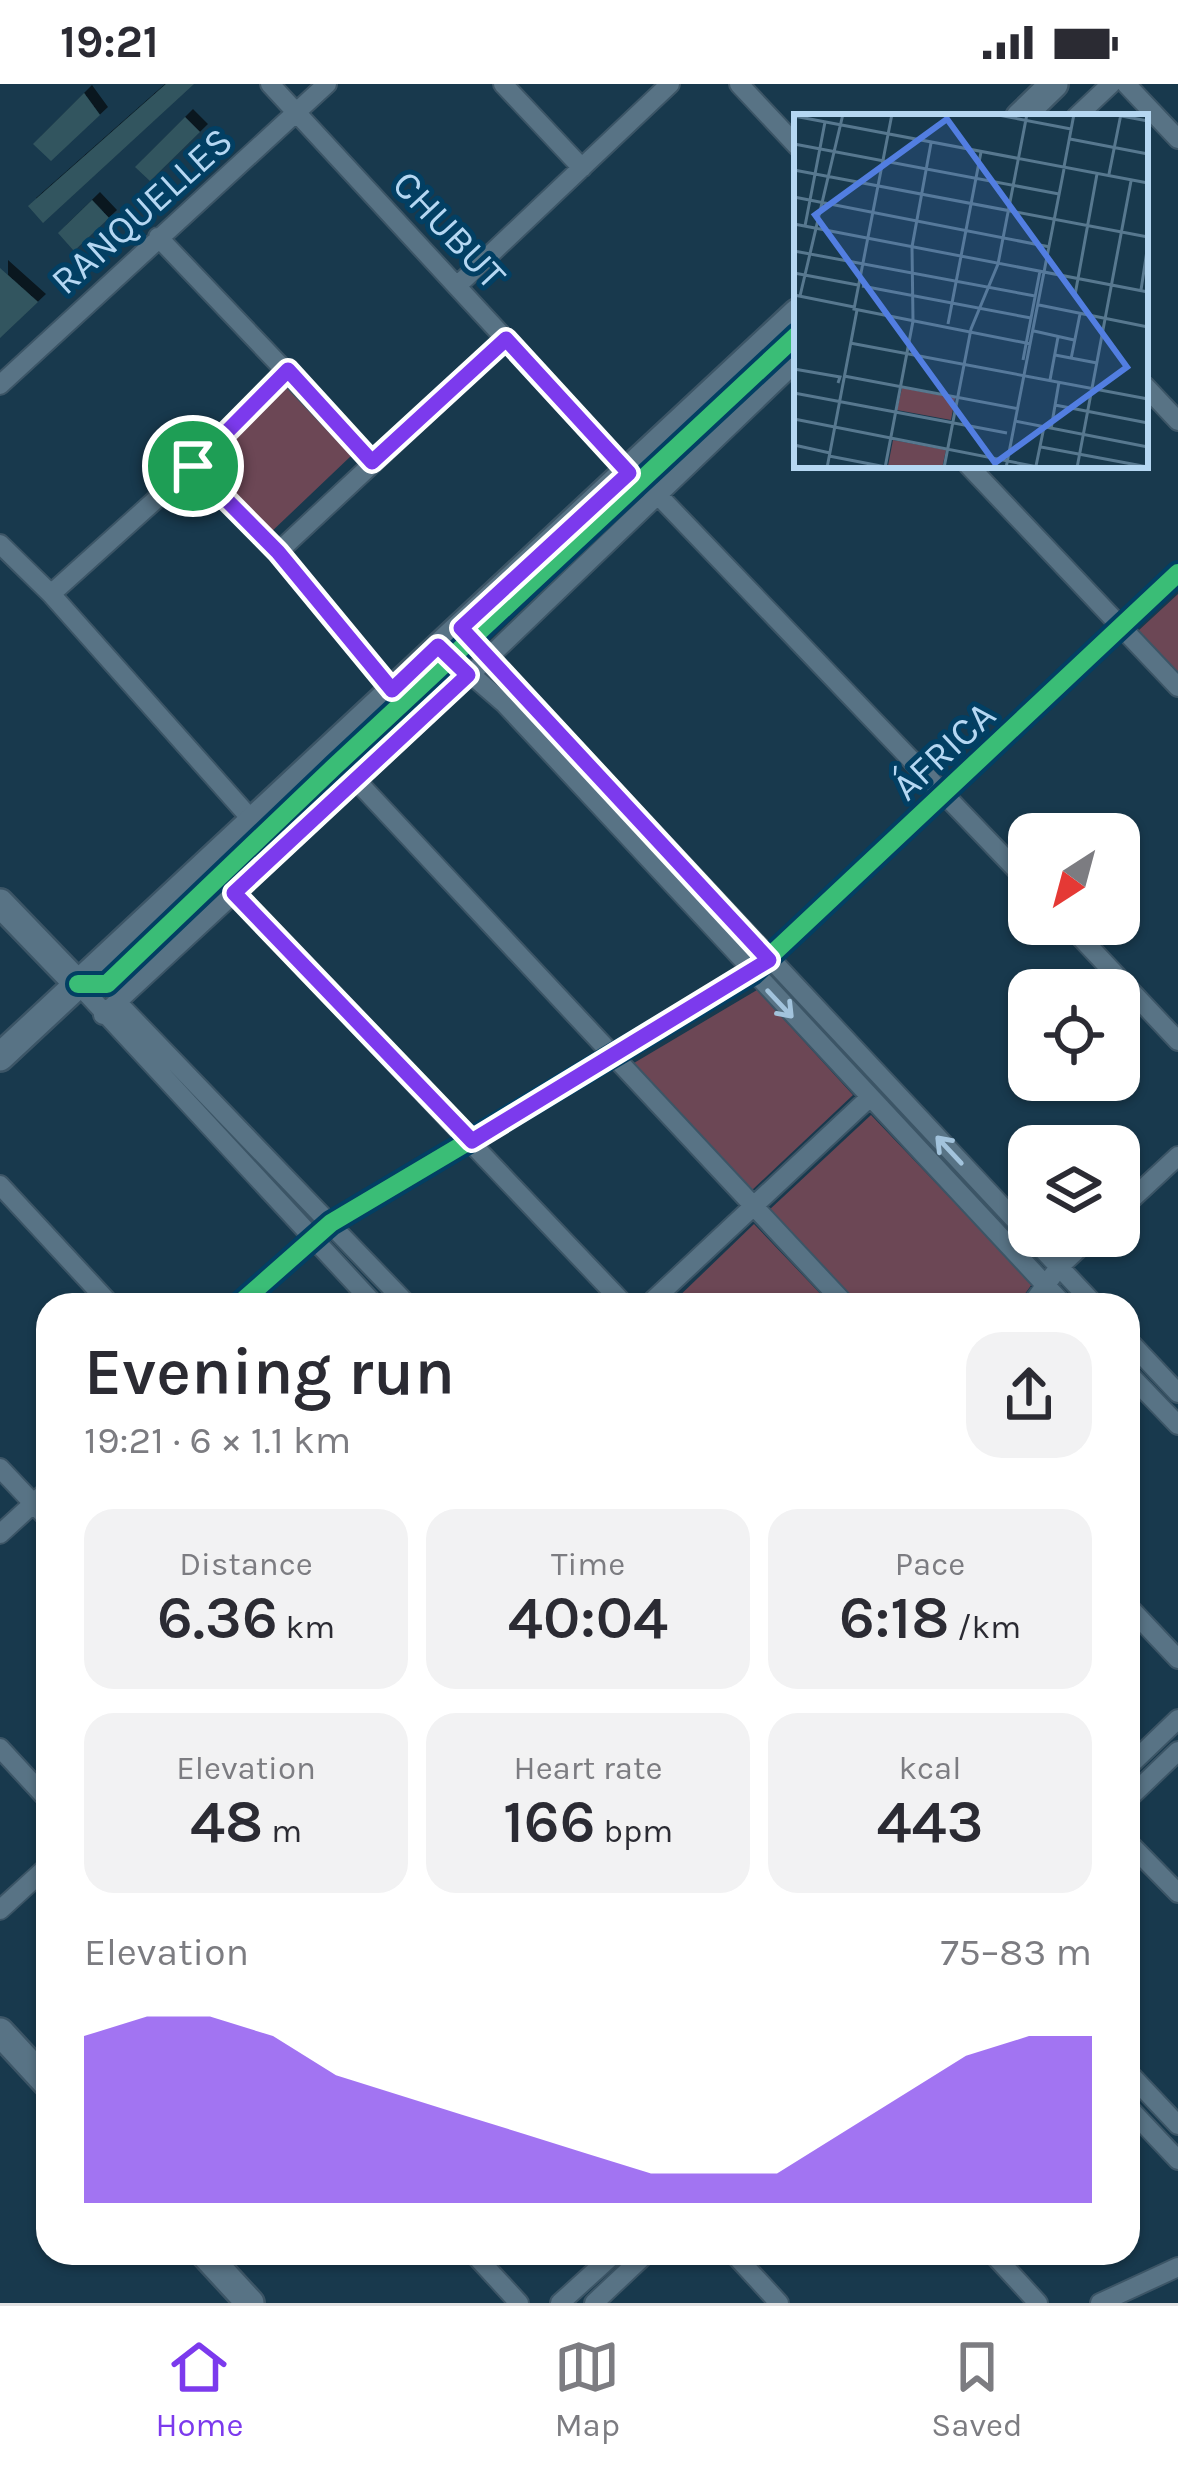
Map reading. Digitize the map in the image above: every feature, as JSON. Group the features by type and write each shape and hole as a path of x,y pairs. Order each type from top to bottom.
{"street":[{"name":"CHUBUT","path":"270,84 629,473 657,494 1008,861"},
{"name":"RANQUELLES","path":"0,385 327,84"},
{"path":"503,84 582,168"},
{"path":"458,285 670,84"},
{"path":"741,84 794,143"},
{"path":"1023,114 1054,84"},
{"path":"1079,114 1111,84"},
{"path":"1126,84 1178,139"},
{"path":"158,236 372,462"},
{"path":"0,1057 794,317"},
{"path":"278,552 506,339"},
{"path":"110,1009 489,657 794,364"},
{"path":"50,594 193,466 288,370"},
{"path":"1148,389 1178,421"},
{"path":"193,466 278,552 392,690"},
{"path":"971,468 1178,687"},
{"path":"0,544 252,820"},
{"name":"ÁFRICA","path":"251,1293 331,1223 752,974 1178,573"},
{"path":"461,628 1008,1212"},
{"path":"438,646 505,704 1052,1293"},
{"path":"355,779 834,1293"},
{"path":"234,893 614,1293"},
{"path":"0,903 78,984 110,1009 331,1223 397,1293"},
{"path":"1088,945 1178,1041"},
{"path":"110,1009 364,1293"},
{"path":"661,1293 868,1099"},
{"path":"1140,1191 1178,1156"},
{"path":"0,1185 100,1293"},
{"path":"1050,1257 1084,1293"},
{"path":"1040,1293 1070,1257"},
{"path":"1140,1353 1178,1393"},
{"path":"1140,1385 1178,1425"},
{"path":"0,1468 36,1498"},
{"path":"0,1534 36,1509"},
{"path":"1140,1619 1178,1659"},
{"path":"1140,1755 1178,1719"},
{"path":"0,1748 36,1787"},
{"path":"1140,1787 1178,1751"},
{"path":"1140,1854 1178,1893"},
{"path":"0,1910 36,1877"},
{"path":"0,2032 36,2071"},
{"path":"1140,2085 1178,2126"},
{"path":"1140,2120 1178,2160"},
{"path":"215,2265 250,2303"},
{"path":"484,2265 519,2303"},
{"path":"560,2303 602,2265"},
{"path":"594,2303 634,2265"},
{"path":"744,2265 779,2303"},
{"path":"1003,2265 1038,2303"},
{"path":"1100,2303 1178,2267"}],"shaded area":[{"path":"281,382 352,455 268,535 197,462"},
{"path":"1178,594 1178,673 1138,631"},
{"path":"757,990 853,1095 750,1192 634,1063"},
{"path":"871,1115 1032,1284 1026,1293 845,1293 768,1211"},
{"path":"754,1224 820,1293 682,1293"}],"building":[{"path":"166,84 194,84 43,223 28,206"},
{"path":"84,93 100,115 51,161 33,144"},
{"path":"185,117 200,132 150,181 135,167"},
{"path":"92,200 109,218 74,251 58,233"},
{"path":"0,268 38,302 0,338"}],"cycle path":[{"path":"78,984 107,984 794,338"},
{"path":"252,1293 331,1223 752,973 1178,573"}],"route":[{"path":"506,339 629,473 461,628 769,960 472,1141 234,893 468,675 438,646 392,690 278,552 193,466 288,370 372,462 506,339"}]}
